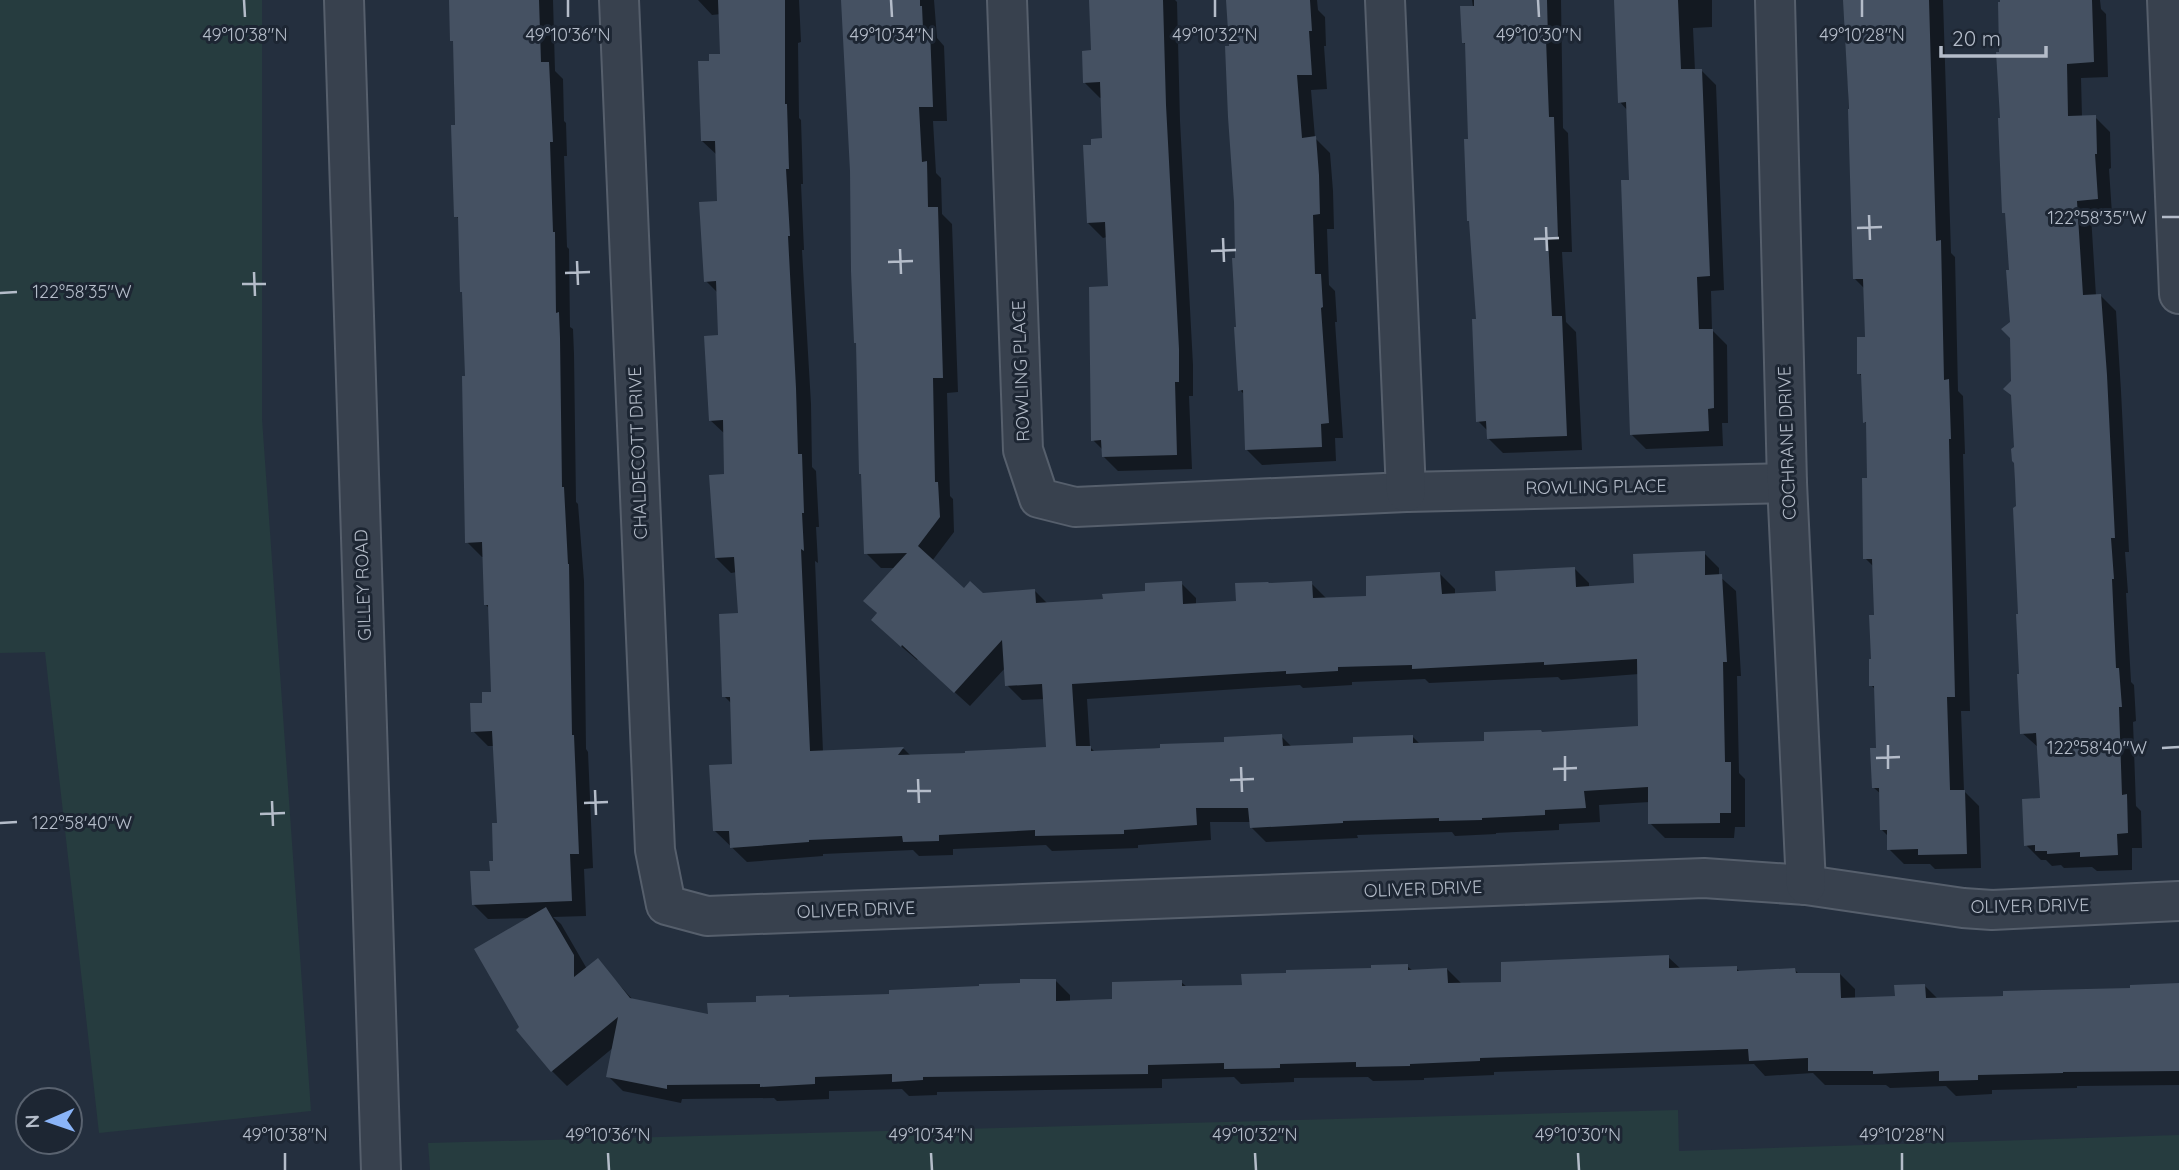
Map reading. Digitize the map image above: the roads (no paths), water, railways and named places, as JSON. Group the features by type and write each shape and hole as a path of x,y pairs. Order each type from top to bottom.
{"street":[{"name":"GILLEY ROAD","path":"344,0 381,1170"},
{"name":"CHALDECOTT DRIVE","path":"619,0 655,850 666,905"},
{"name":"ROWLING PLACE","path":"1007,0 1023,450 1039,498 1075,507 1406,492 1787,483"},
{"path":"1385,0 1406,492"},
{"name":"COCHRANE DRIVE","path":"1775,0 1787,483 1806,885"},
{"path":"2167,0 2179,294"},
{"name":"OLIVER DRIVE","path":"666,905 707,916 1704,878 1806,885 1992,910 2179,901"}]}
